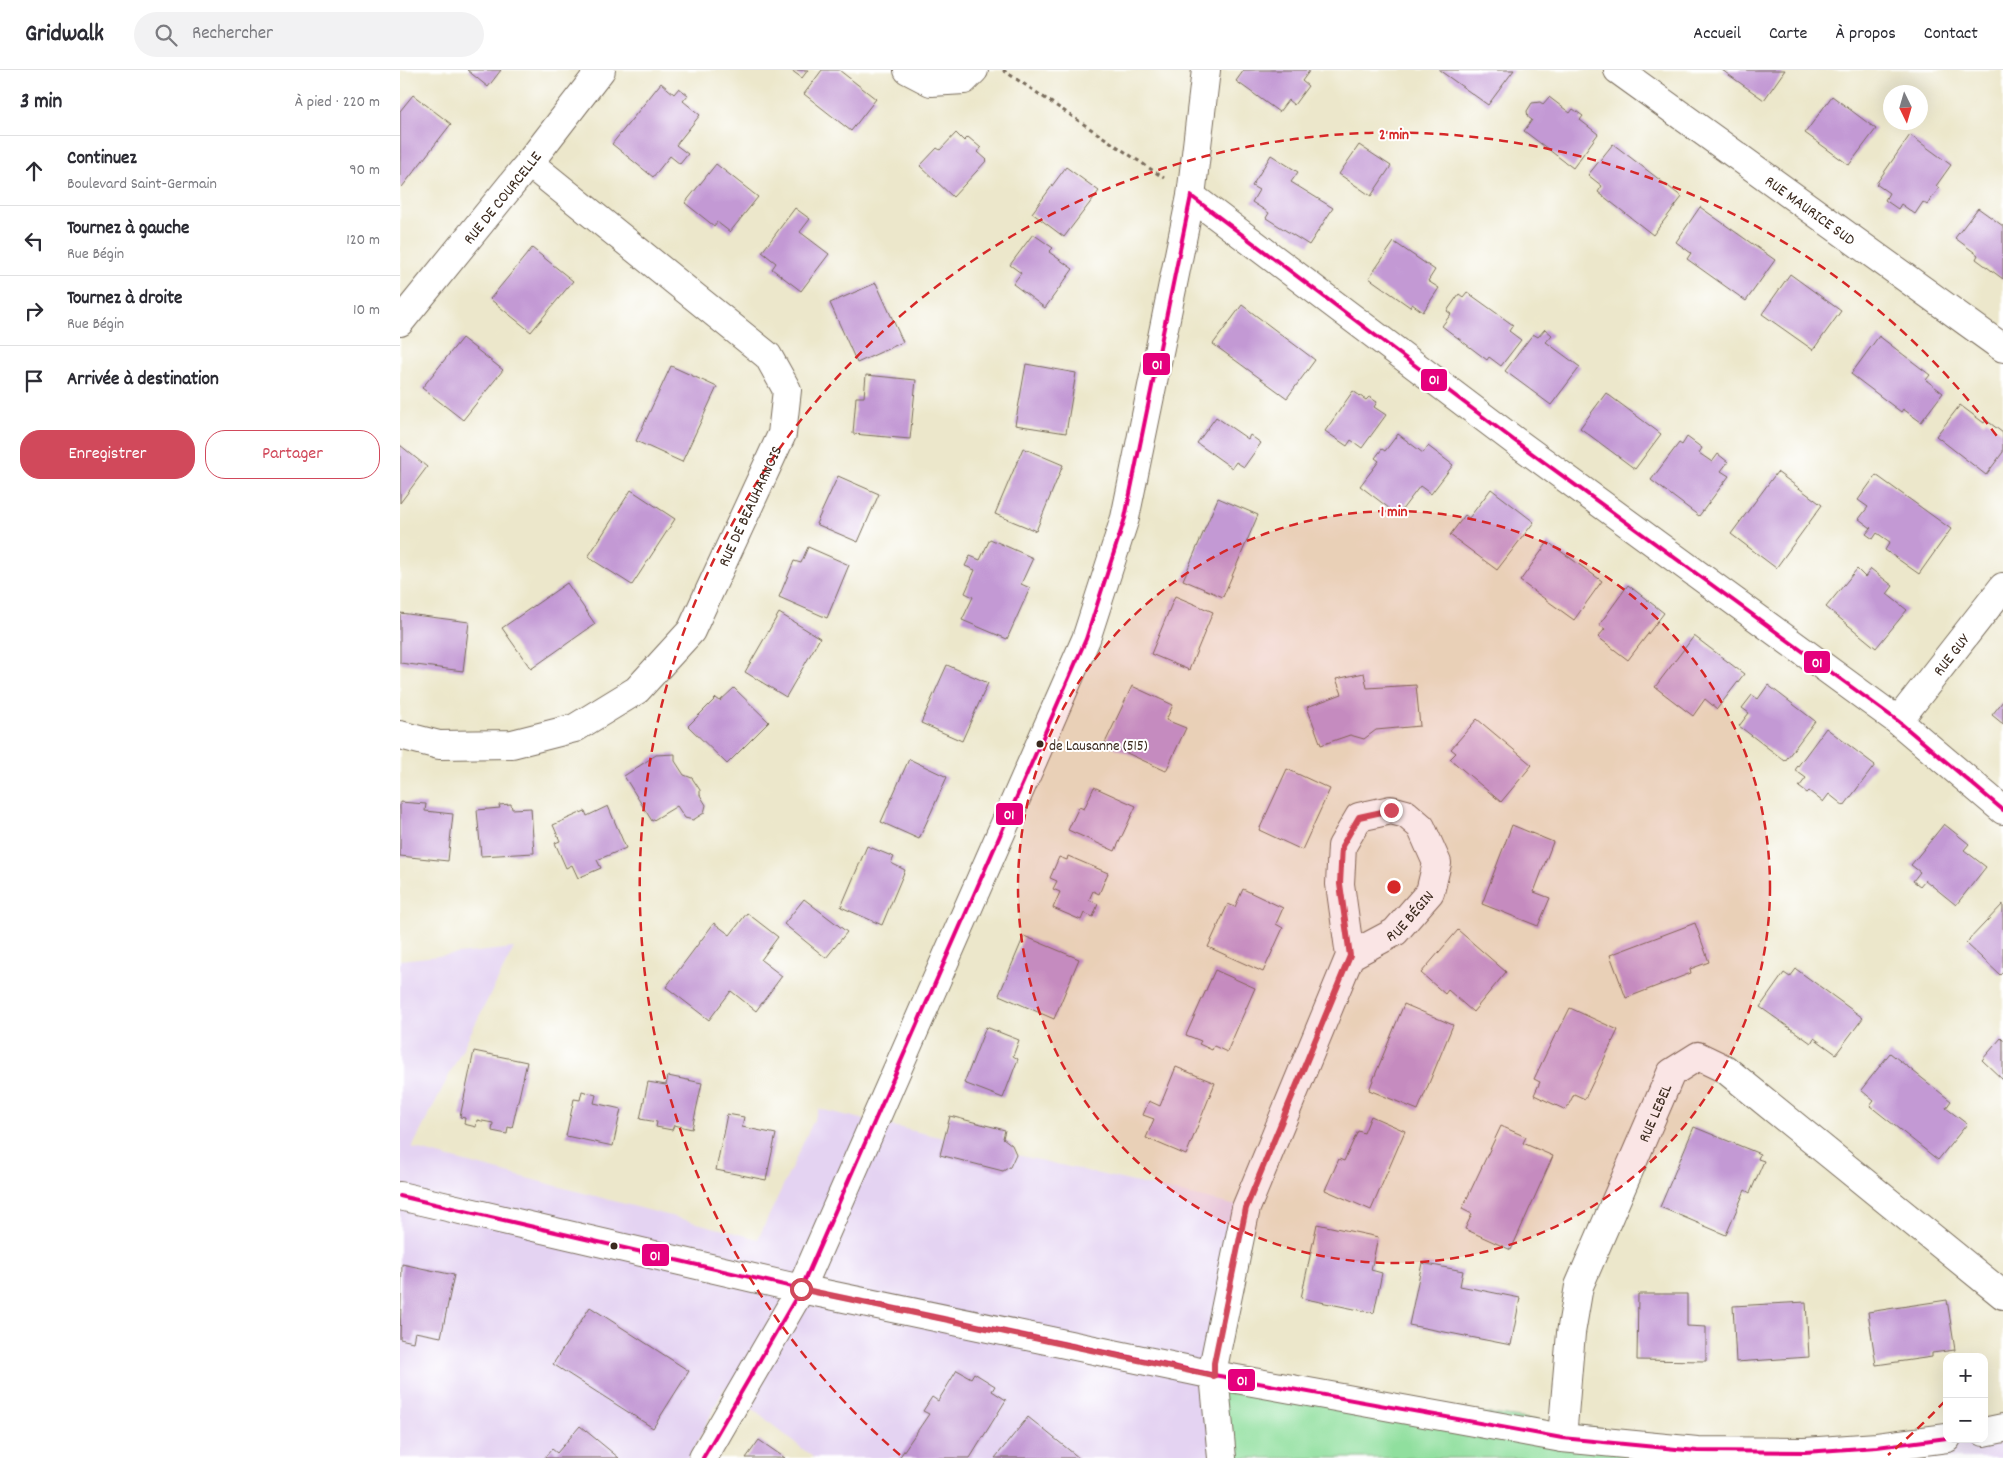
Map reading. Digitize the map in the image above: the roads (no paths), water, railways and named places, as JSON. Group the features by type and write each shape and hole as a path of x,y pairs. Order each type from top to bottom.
{"street":[{"name":"RUE DE COURCELLE","path":"400,322 529,163 601,70"},
{"path":"908,70 931,82 964,80 974,70"},
{"path":"703,1458 801,1289 1086,639 1125,518 1191,196 1206,70"},
{"name":"RUE MAURICE SUD","path":"1618,70 2003,348"},
{"name":"RUE DE BEAUHARNOIS","path":"400,735 439,745 512,744 575,728 637,690 690,630 782,434 786,390 768,356 529,163"},
{"path":"1191,196 1515,441 1898,721 2003,810"},
{"name":"RUE GUY","path":"1898,721 2003,587"},
{"name":"RUE BÉGIN","path":"1391,810 1406,814 1421,826 1437,863 1430,892 1395,932 1350,956 1340,884 1342,846 1359,817 1391,810"},
{"path":"1222,1458 1214,1363 1246,1208 1350,956"},
{"name":"RUE LEBEL","path":"1562,1438 1571,1333 1579,1286 1671,1073 1698,1056 1725,1069 2003,1295"},
{"path":"400,1196 801,1289 1214,1376 1562,1438 1696,1451 1805,1455 1943,1438"},
{"path":"1988,1431 2003,1428"}],"place":[{"name":"de Lausanne (515)","path":"1040,744"}]}
